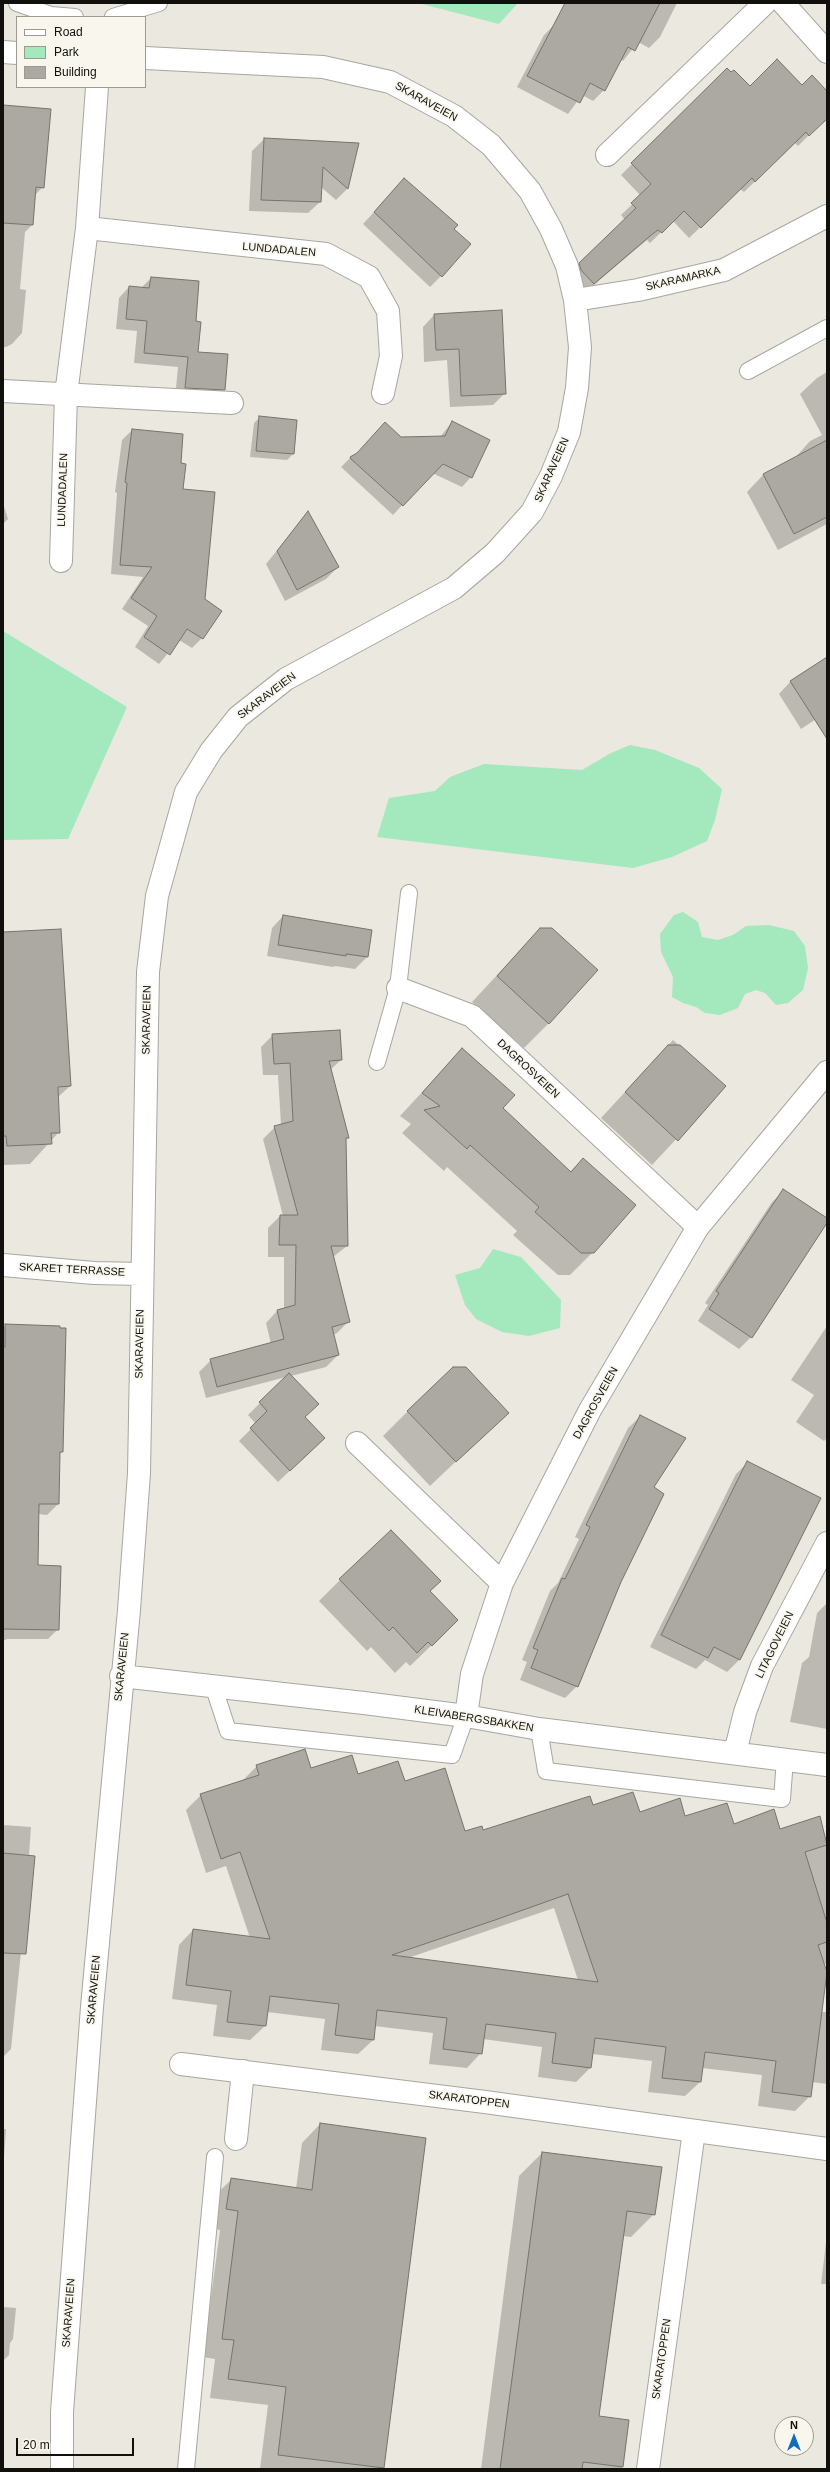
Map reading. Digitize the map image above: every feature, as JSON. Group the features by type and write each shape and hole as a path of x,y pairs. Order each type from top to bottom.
{"street":[{"path":"606,155 765,3"},
{"path":"783,3 827,52"},
{"path":"3,52 16,53"},
{"name":"SKARAVEIEN","path":"62,2469 62,2412 89,2047 121,1676 129,1610 139,1473 141,1274 148,972 157,896 186,792 211,751 238,717 286,679 454,588 495,553 532,512 551,476 569,432 578,388 580,347 575,300 567,266 530,191 491,145 454,116 390,82 323,67 146,58"},
{"name":"LUNDADALEN","path":"61,561 66,394 87,228 97,88"},
{"name":"SKARAMARKA","path":"575,300 638,290 724,270 827,216"},
{"name":"LUNDADALEN","path":"87,228 326,254 370,277 388,312 391,356 383,393"},
{"path":"3,391 232,403"},
{"name":"DAGROSVEIEN","path":"398,988 472,1016 698,1227"},
{"name":"DAGROSVEIEN","path":"466,1716 472,1674 502,1583 590,1410 698,1227 827,1072"},
{"name":"SKARET TERRASSE","path":"3,1265 94,1273 141,1274"},
{"path":"357,1443 502,1583"},
{"name":"LITAGOVEIEN","path":"735,1753 745,1712 762,1666 827,1543"},
{"name":"KLEIVABERGSBAKKEN","path":"121,1676 213,1685 466,1716 539,1729 827,1765"},
{"name":"SKARATOPPEN","path":"181,2064 827,2149"},
{"path":"236,2139 243,2071"},
{"name":"SKARATOPPEN","path":"648,2469 694,2131"}],"lane":[{"path":"17,3 51,15 63,16"},
{"path":"115,16 160,3"},
{"path":"748,371 827,328"},
{"path":"377,1062 398,988 409,893"},
{"path":"213,1685 228,1731 452,1755 466,1716"},
{"path":"539,1729 546,1771 782,1799 785,1759"},
{"path":"186,2469 215,2157"}],"green space":[{"path":"418,3 518,3 499,24"},
{"path":"3,631 127,707 68,839 3,840"},
{"path":"630,745 655,750 699,768 722,789 715,820 707,841 672,857 633,868 377,837 389,798 435,791 450,777 484,764 582,770 611,753"},
{"path":"683,912 698,922 702,937 718,940 733,935 746,926 769,925 794,931 805,946 808,968 803,990 788,1003 776,1005 765,993 756,990 745,994 738,1008 720,1015 705,1013 696,1007 683,1003 672,997 673,977 661,952 660,934 674,915"},
{"path":"493,1249 521,1257 561,1300 560,1328 529,1336 502,1332 476,1319 465,1305 455,1275 480,1268"}],"building":[{"path":"565,3 660,3 635,51 628,47 605,91 590,83 580,103 527,76"},
{"path":"777,59 802,85 812,75 827,91 827,119 809,136 806,132 755,182 752,178 701,228 684,211 662,233 658,230 650,236 594,284 581,270 579,263 636,208 631,203 651,184 631,163 727,68 731,72 734,70 750,86"},
{"path":"3,105 51,109 44,188 36,187 33,225 3,223"},
{"path":"264,138 359,143 348,189 323,167 321,202 261,200"},
{"path":"404,178 458,225 454,229 471,244 442,277 374,212"},
{"path":"151,277 199,281 196,321 201,322 198,352 228,354 225,390 185,388 188,357 144,353 147,321 126,319 129,286 149,288"},
{"path":"502,310 506,394 461,396 459,349 436,350 434,314"},
{"path":"259,416 297,420 294,454 256,451"},
{"path":"452,421 490,440 472,478 443,464 403,506 350,457 357,453 385,422 401,437 445,436"},
{"path":"132,429 183,434 181,463 186,464 183,489 215,492 205,599 222,611 203,639 187,629 170,655 144,637 157,616 131,598 152,567 120,565 127,483 125,482"},
{"path":"827,440 827,517 794,534 763,474"},
{"path":"308,511 339,567 297,590 277,551"},
{"path":"827,657 827,739 790,681"},
{"path":"283,915 372,930 368,957 346,954 346,956 278,945"},
{"path":"540,928 552,928 598,970 549,1024 497,976"},
{"path":"61,929 71,1086 58,1087 60,1133 51,1133 52,1144 7,1146 6,1136 3,1136 3,932"},
{"path":"340,1030 342,1060 329,1061 349,1138 346,1138 348,1246 331,1246 350,1322 332,1327 339,1355 217,1387 210,1359 284,1339 277,1310 295,1305 296,1245 279,1245 280,1215 298,1215 274,1126 293,1121 290,1063 274,1064 272,1034"},
{"path":"668,1045 680,1045 726,1086 678,1141 625,1092"},
{"path":"462,1048 515,1095 503,1108 571,1172 583,1158 636,1205 594,1253 581,1253 535,1212 539,1207 470,1145 467,1149 424,1110 440,1106 422,1093"},
{"path":"783,1189 827,1218 827,1223 752,1338 709,1309 719,1293 716,1291"},
{"path":"5,1324 60,1326 60,1328 66,1328 63,1452 60,1452 59,1504 39,1504 38,1565 61,1566 59,1630 3,1629 3,1347 5,1347"},
{"path":"453,1367 466,1367 509,1413 456,1462 407,1411"},
{"path":"289,1373 319,1404 305,1417 325,1438 290,1471 250,1428 267,1411 259,1402"},
{"path":"640,1415 686,1438 654,1487 664,1494 621,1582 578,1687 531,1668 538,1650 533,1648 562,1578 565,1579 590,1527 586,1525"},
{"path":"747,1461 821,1498 740,1660 714,1647 708,1658 661,1635"},
{"path":"391,1530 441,1581 430,1591 458,1620 432,1646 428,1642 417,1653 393,1627 389,1631 339,1579"},
{"path":"305,1749 311,1768 352,1755 358,1774 398,1761 405,1781 445,1768 465,1831 482,1826 483,1830 590,1796 593,1805 633,1792 640,1812 680,1798 685,1816 727,1803 734,1824 774,1809 780,1829 820,1816 827,1845 805,1852 827,1923 827,1942 818,1945 827,1972 811,2097 772,2092 776,2061 705,2052 701,2082 662,2078 666,2047 595,2038 591,2068 552,2063 556,2033 486,2024 482,2054 443,2049 447,2018 377,2010 374,2040 335,2035 339,2004 270,1996 266,2026 227,2022 231,1991 186,1985 193,1929 270,1939 240,1852 221,1859 200,1794 259,1775 256,1765","holes":["568,1894 598,1982 392,1955"]},
{"path":"3,1853 35,1856 26,1954 3,1953"},
{"path":"320,2123 426,2138 384,2468 278,2455 286,2387 228,2379 234,2340 222,2339 238,2211 226,2209 231,2178 312,2190"},
{"path":"542,2152 662,2167 655,2215 627,2211 599,2416 629,2420 623,2467 583,2462 582,2469 500,2469"}]}
